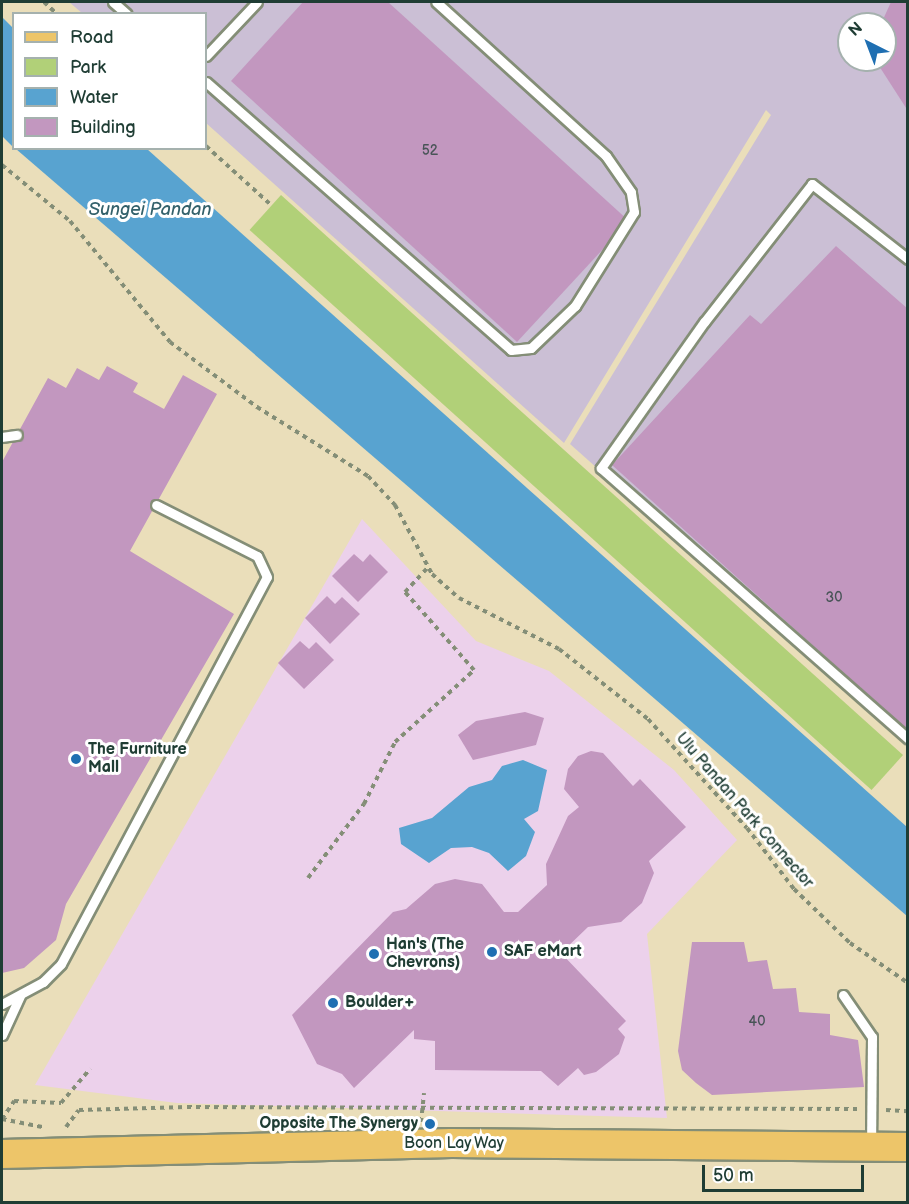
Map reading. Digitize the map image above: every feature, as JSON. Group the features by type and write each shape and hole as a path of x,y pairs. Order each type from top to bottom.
{"main road":[{"name":"Boon Lay Way","path":"3,1152 452,1143 895,1148"}],"lane":[{"path":"113,2 125,12"},
{"path":"207,55 256,2"},
{"path":"207,83 512,350 531,348 575,306 634,213 631,192 606,156 436,2"},
{"path":"908,259 812,184 704,321 601,468 908,739"},
{"path":"2,437 16,435"},
{"path":"2,1004 20,996 61,964 267,577 257,556 156,505"},
{"path":"843,995 872,1037 872,1109 895,1148"},
{"path":"2,1035 20,996"}],"path":[{"path":"207,147 271,205"},
{"name":"Ulu Pandan Park Connector","path":"2,165 70,221 170,342 257,407 368,476 395,505 428,567 459,598 559,649 648,719 747,828 794,889 850,943 908,983"},
{"path":"308,878 364,804 395,742 474,670 405,592 428,567"},
{"path":"2,1119 14,1101 61,1103 90,1069"},
{"path":"421,1122 424,1093"},
{"path":"64,1130 78,1110 422,1108 908,1111"}],"shaded area":[{"path":"69,2 907,2 907,744 570,444 771,115 766,110 564,443 207,124 207,12 81,12"},
{"path":"362,519 476,641 549,671 674,770 737,840 647,934 667,1118 177,1103 35,1085"}],"green space":[{"path":"281,195 903,755 872,790 250,230"}],"water":[{"path":"2,17 12,27 12,146 2,136"},
{"name":"Sungei Pandan","path":"17,150 148,150 907,827 907,916"},
{"path":"523,760 547,770 538,811 524,819 535,832 526,856 508,871 489,853 472,847 451,848 429,863 401,844 399,828 432,818 469,787 492,780 502,766"}],"building":[{"path":"303,2 388,2 629,221 517,342 231,81"},
{"path":"891,2 908,2 908,111 883,72 897,72 897,12 886,12"},
{"path":"836,246 908,309 908,731 612,465 750,315 761,324"},
{"name":"The Furniture Mall","path":"107,366 138,383 133,392 164,409 183,375 217,394 130,551 234,614 66,904 56,940 24,968 2,973 2,462 48,378 66,388 77,368 99,380"},
{"path":"354,554 363,562 370,554 388,572 358,602 332,576"},
{"path":"327,596 335,604 342,597 360,614 330,644 305,618"},
{"path":"300,641 309,649 316,642 334,660 304,689 278,663"},
{"path":"525,712 544,718 536,745 473,760 458,735 476,721"},
{"path":"591,751 603,753 633,786 640,779 686,827 649,861 654,873 642,903 621,922 588,927 561,953 626,1021 618,1029 625,1037 619,1054 596,1072 584,1075 578,1068 558,1086 541,1071 435,1070 435,1041 414,1039 414,1030 354,1088 342,1074 317,1064 292,1015 393,912 406,909 435,884 455,879 482,884 504,912 518,912 547,885 546,864 568,816 579,807 564,789 568,769 578,756"},
{"path":"692,942 744,942 748,962 767,960 773,989 796,988 799,1012 830,1014 830,1035 858,1040 864,1087 712,1095 696,1083 682,1070 678,1051"}],"place":[{"name":"The Furniture Mall","path":"76,759"},
{"name":"SAF eMart","path":"492,952"},
{"name":"Han's (The Chevrons)","path":"374,954"},
{"name":"Boulder+","path":"333,1003"},
{"name":"Opposite The Synergy","path":"430,1124"}]}
